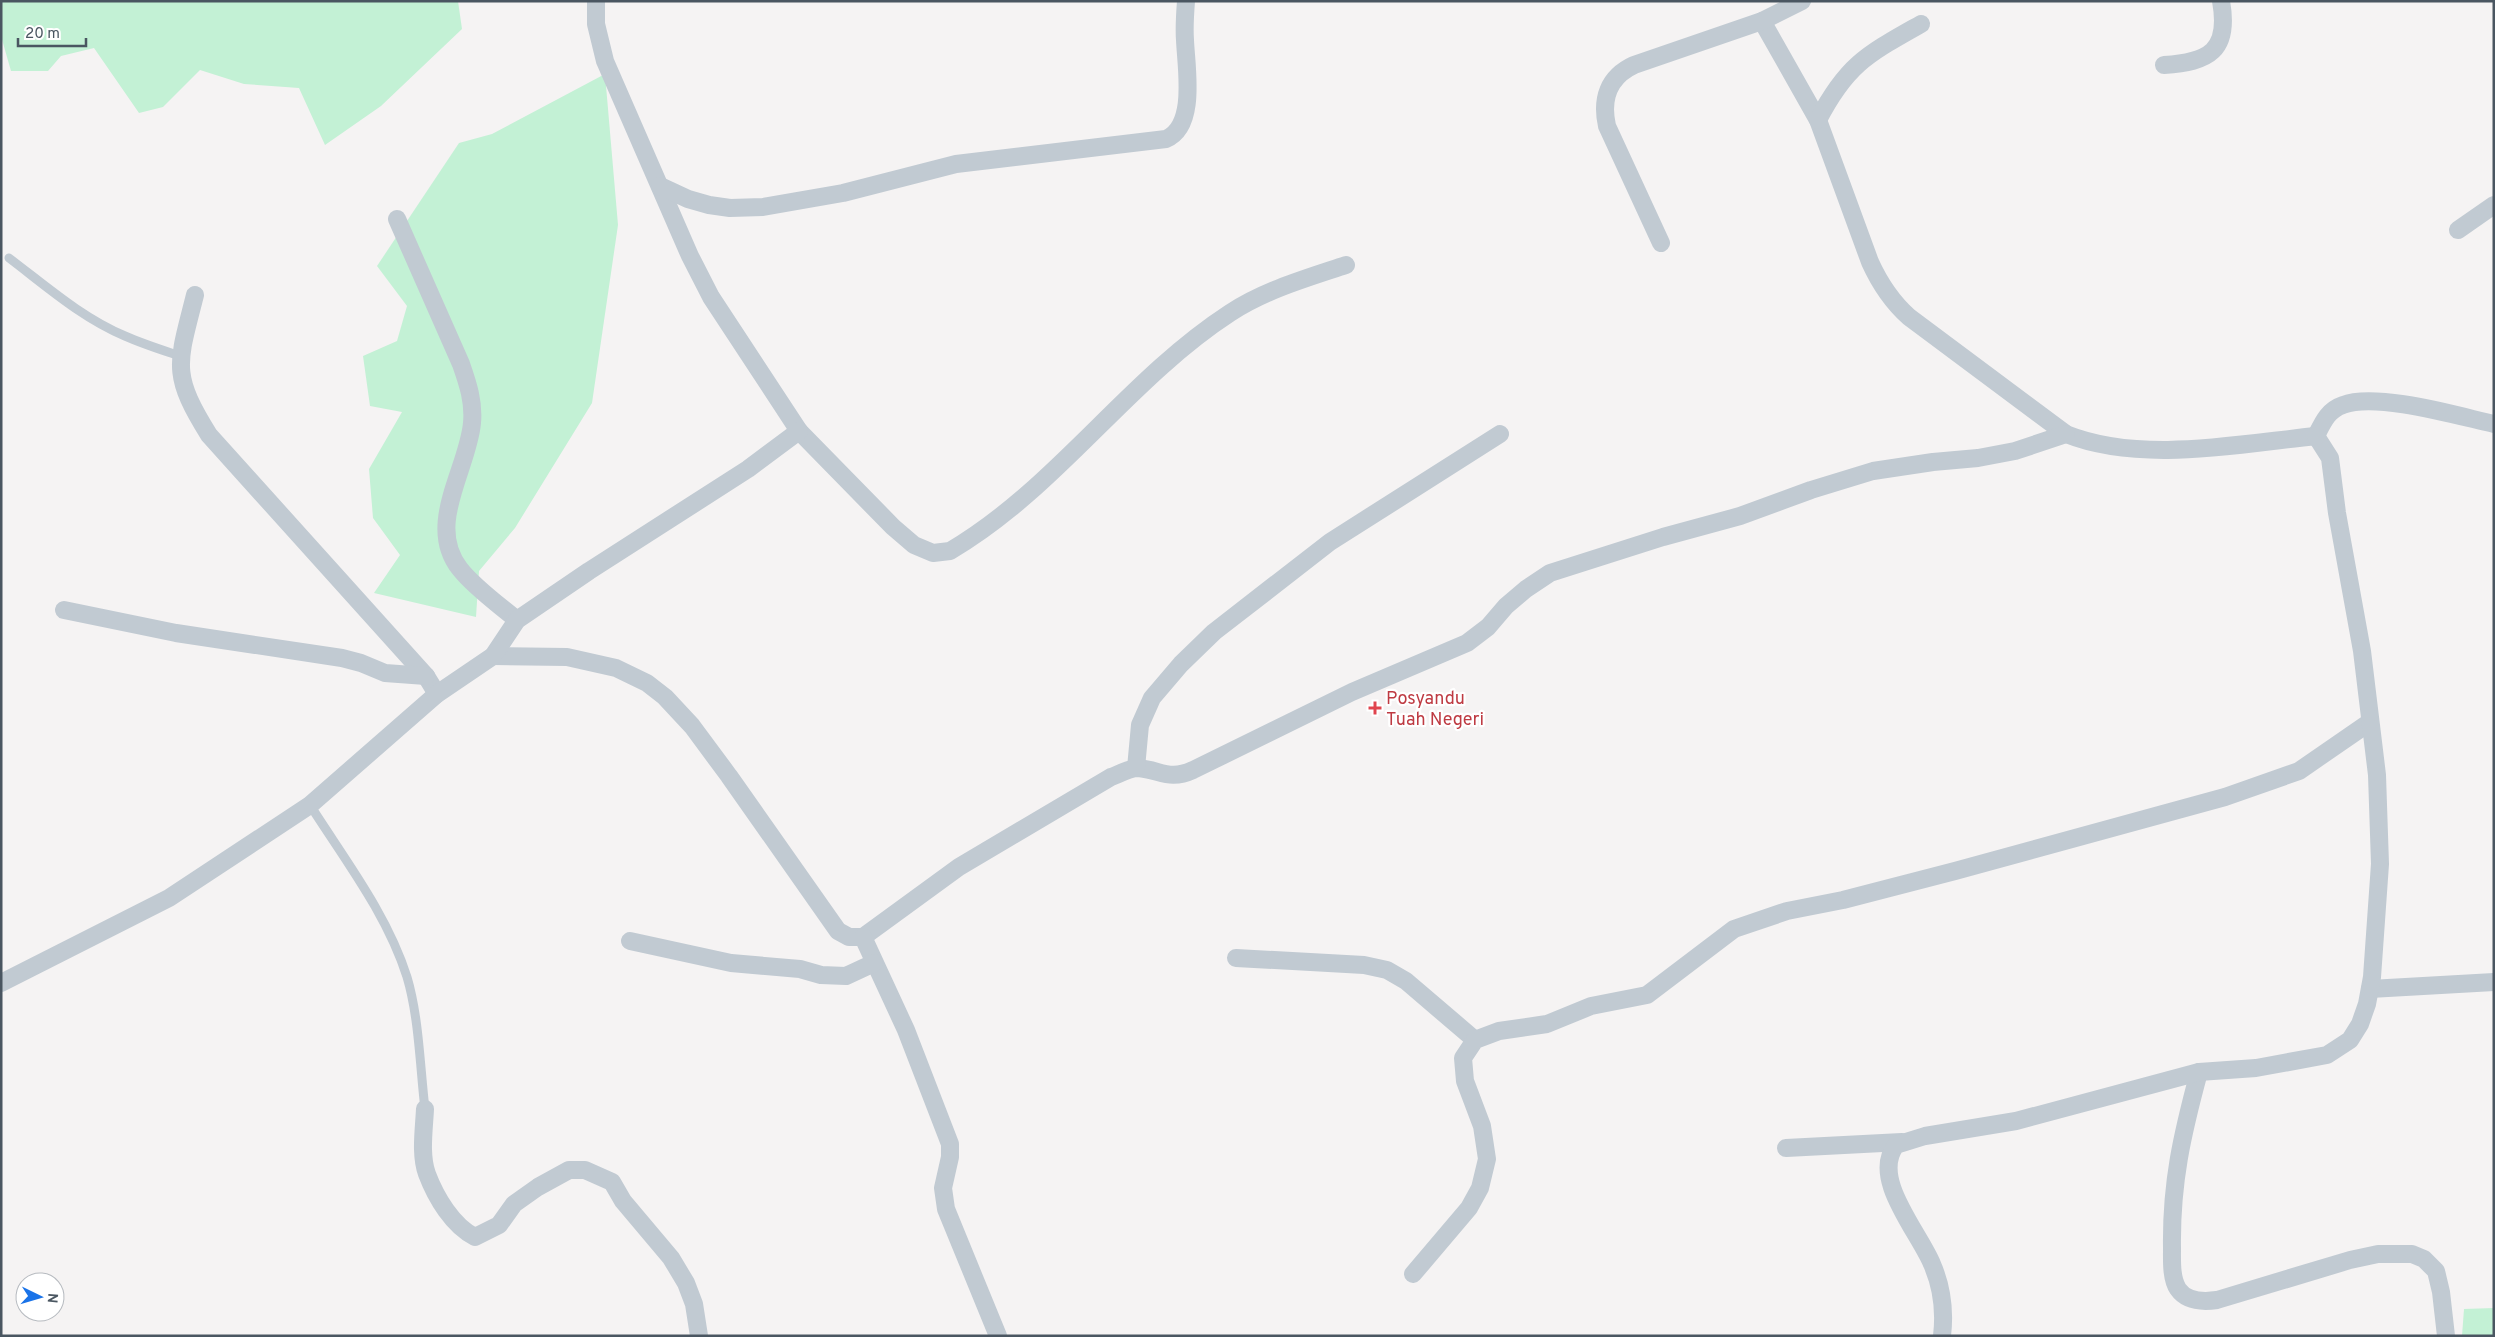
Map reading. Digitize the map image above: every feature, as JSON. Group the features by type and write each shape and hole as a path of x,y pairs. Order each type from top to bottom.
{"street":[{"path":"596,1 596,24 604,61 690,256 711,298 799,431 893,527 914,545 928,552 944,554 962,544 1048,477 1159,369 1202,332 1232,312 1274,290 1346,265"},
{"path":"660,186 688,200 709,205 730,208 763,207 843,193 956,164 1166,139 1176,133 1182,125 1186,104 1186,1"},
{"path":"1661,243 1607,126 1604,106 1608,89 1615,76 1634,65 1762,21 1802,1"},
{"path":"2164,65 2189,64 2208,56 2217,47 2223,29 2221,1"},
{"path":"1762,21 1818,120 1870,262 1881,285 1894,303 1909,317 2066,434 2086,442 2140,449 2202,448 2316,436"},
{"path":"1818,120 1831,95 1854,66 1881,46 1921,24"},
{"path":"2458,230 2494,206"},
{"path":"397,219 470,388 472,424 451,495 448,542 460,570 517,620"},
{"path":"196,296 180,356 180,368 186,394 209,435 426,676 437,694"},
{"path":"2316,436 2331,412 2343,405 2355,402 2385,402 2494,424"},
{"path":"1,983 169,898 310,805 437,694 493,656 517,620 589,571 748,469 799,431"},
{"path":"1136,768 1140,725 1152,698 1181,664 1214,632 1330,542 1500,434"},
{"path":"493,656 567,658 616,668 647,683 665,697 692,726 838,931 849,936 864,937 959,867 1111,777 1136,768 1170,776 1181,776 1352,692 1467,643 1488,627 1506,606 1526,589 1550,573 1740,516 1811,490 1873,471 1978,458 2015,450 2066,434"},
{"path":"1786,1148 1902,1142 2016,1121 2199,1072 2256,1068 2327,1055 2350,1040 2360,1024 2370,989 2380,864 2377,775 2355,610 2332,480 2330,458 2316,436"},
{"path":"64,610 176,633 342,658 361,663 385,673 426,676"},
{"path":"1413,1274 1469,1208 1480,1188 1487,1159 1482,1126 1465,1082 1463,1058 1475,1040 1499,1031 1547,1024 1591,1006 1647,995 1734,929 1787,911 1843,900 1954,872 2234,794 2299,771 2370,722"},
{"path":"864,937 874,963 906,1030 950,1144 950,1157 943,1188 946,1209 998,1336"},
{"path":"630,941 731,963 800,969 821,975 846,976 874,963"},
{"path":"1236,958 1364,965 1387,970 1406,981 1475,1040"},
{"path":"2370,989 2494,982"},
{"path":"2199,1072 2179,1148 2173,1189 2172,1266 2179,1290 2189,1298 2209,1301 2350,1260 2378,1254 2412,1254 2424,1259 2436,1272 2441,1292 2446,1336"},
{"path":"425,1109 423,1146 427,1174 449,1214 462,1231 475,1238 499,1224 514,1204 570,1170 585,1170 592,1173 612,1182 624,1201 671,1258 686,1283 694,1304 699,1336"},
{"path":"1902,1142 1892,1150 1888,1174 1894,1194 1932,1263 1938,1279 1944,1309 1942,1336"}],"lane":[{"path":"9,258 81,312 105,326 126,337 180,356"},
{"path":"310,805 378,910 396,947 408,979 425,1109"}],"green space":[{"path":"1,1 458,1 462,29 381,106 325,145 299,88 244,84 200,70 163,107 139,113 94,48 61,56 48,71 11,71 1,36"},
{"path":"605,74 618,225 592,403 515,528 479,571 476,617 374,593 400,555 373,518 369,469 402,412 370,406 363,356 397,341 407,306 377,266 459,143 492,134"},
{"path":"2494,1308 2494,1336 2462,1336 2464,1309"}],"place":[{"name":"Posyandu Tuah Negeri","path":"1375,708"}]}
